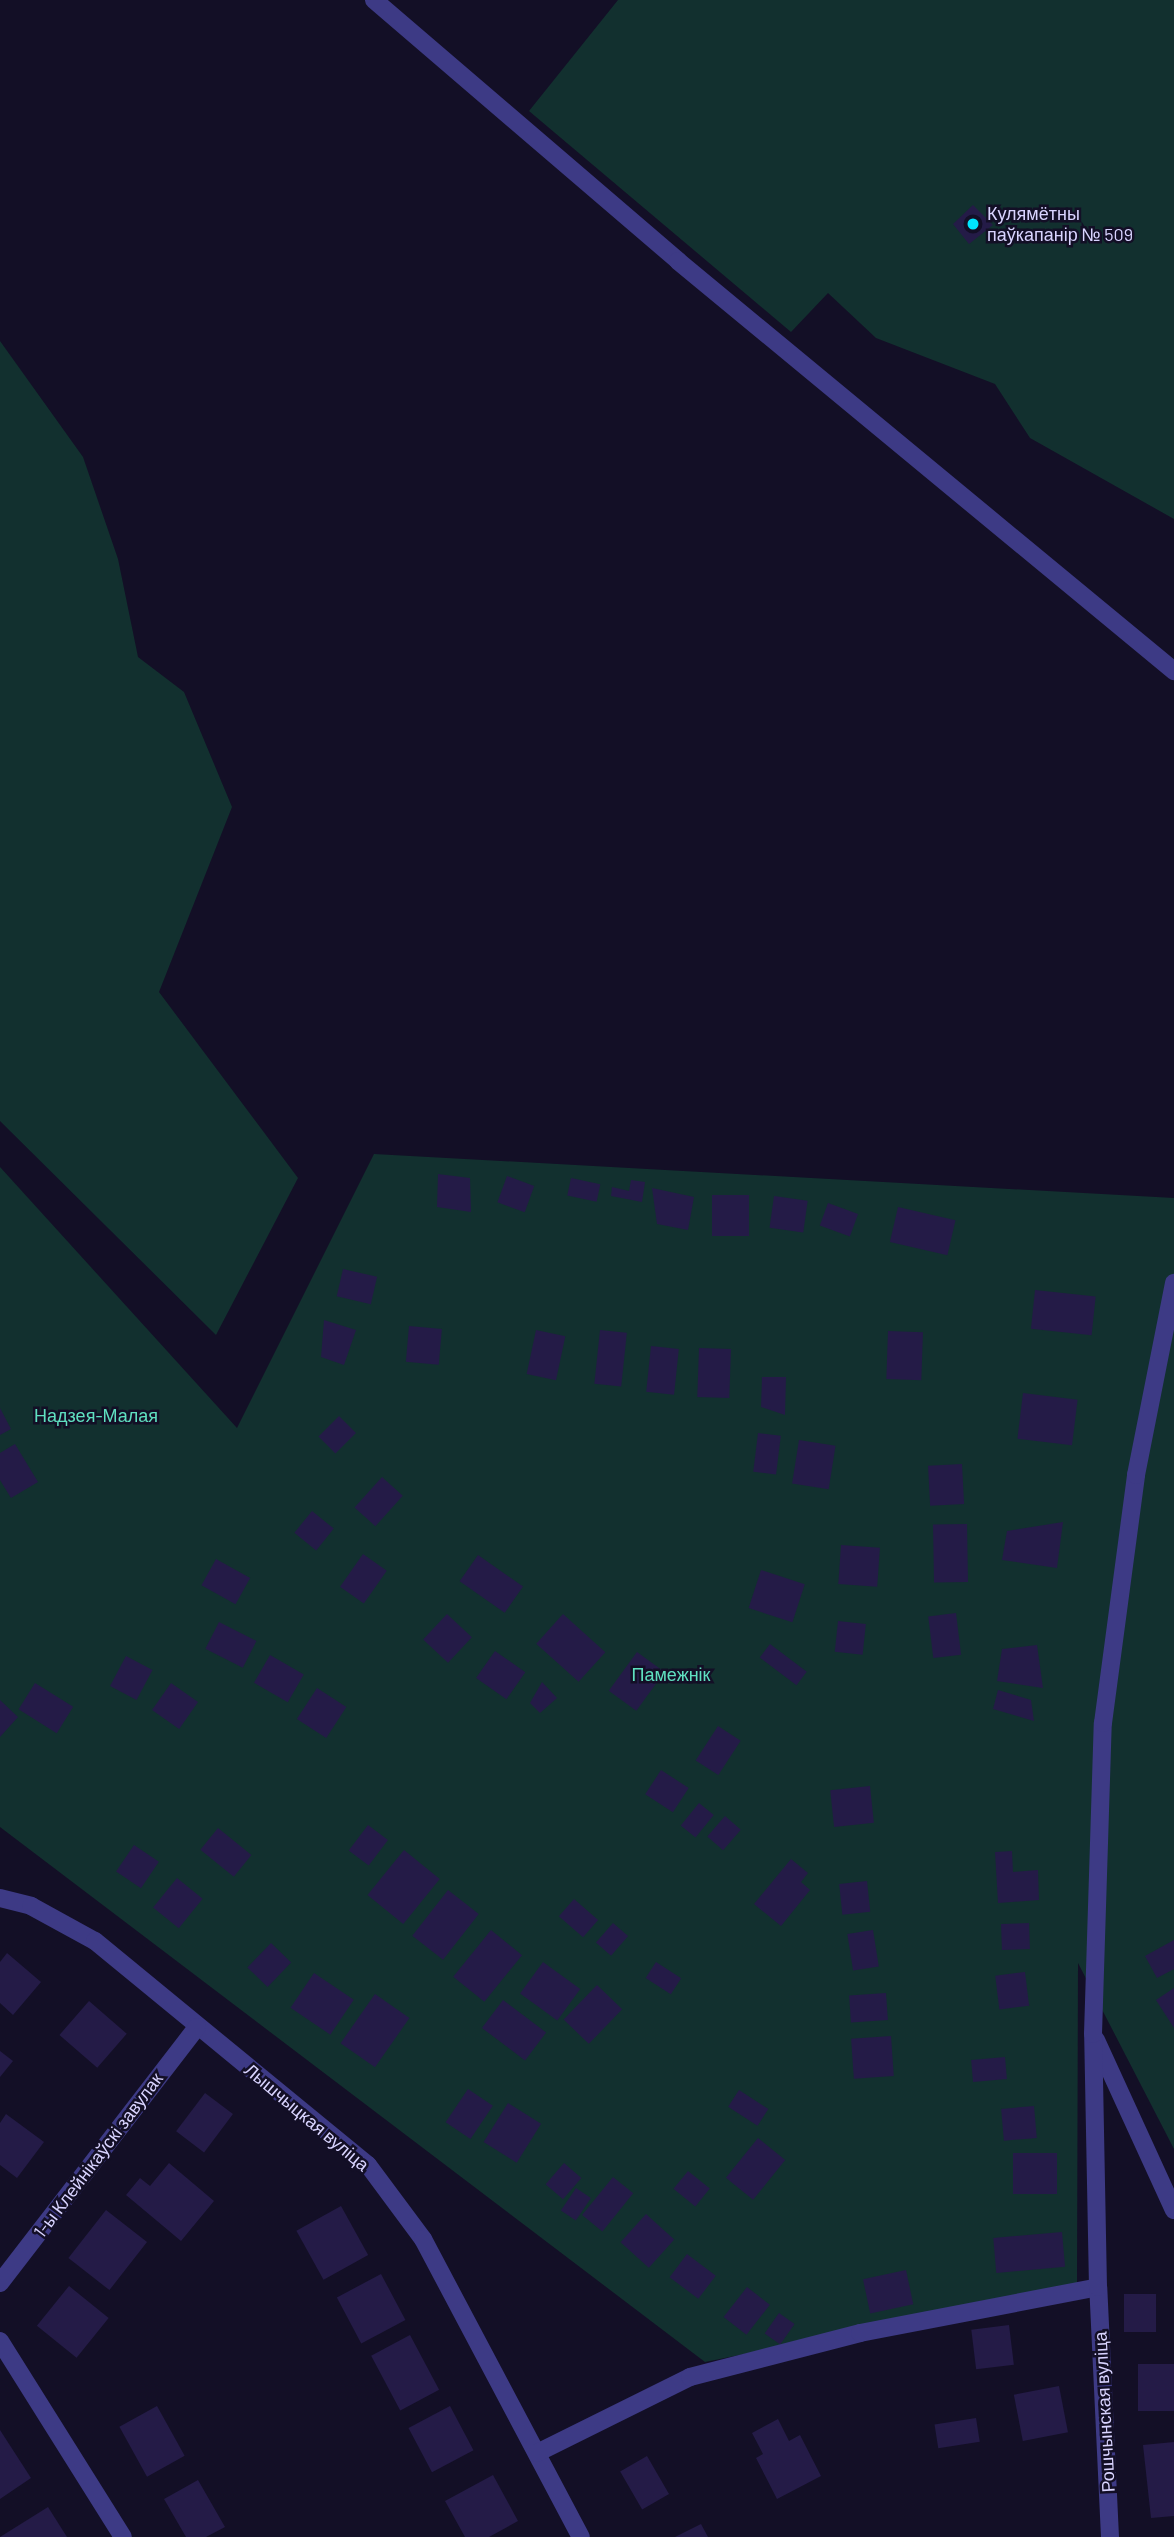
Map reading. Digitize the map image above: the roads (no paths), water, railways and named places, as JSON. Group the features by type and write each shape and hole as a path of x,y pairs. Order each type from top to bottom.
{"street":[{"path":"374,0 678,261 1174,671"},
{"name":"Рошчынская вуліца","path":"1110,2537 1098,2287 1093,2034 1103,1723 1136,1475 1174,1283"},
{"name":"Лышчыцкая вуліца","path":"0,1898 31,1906 95,1941 368,2165 423,2239 581,2537"},
{"name":"1-ы Клейнікаўскі завулак","path":"0,2283 197,2027"},
{"path":"1093,2034 1174,2210"},
{"path":"537,2453 690,2377 860,2333 1098,2287"},
{"path":"0,2340 123,2537"}],"place":[{"name":"Кулямётны паўкапанір № 509","path":"973,224"}],"park label":[{"name":"Надзея-Малая","path":"96,1415"},
{"name":"Памежнік","path":"671,1674"}]}
